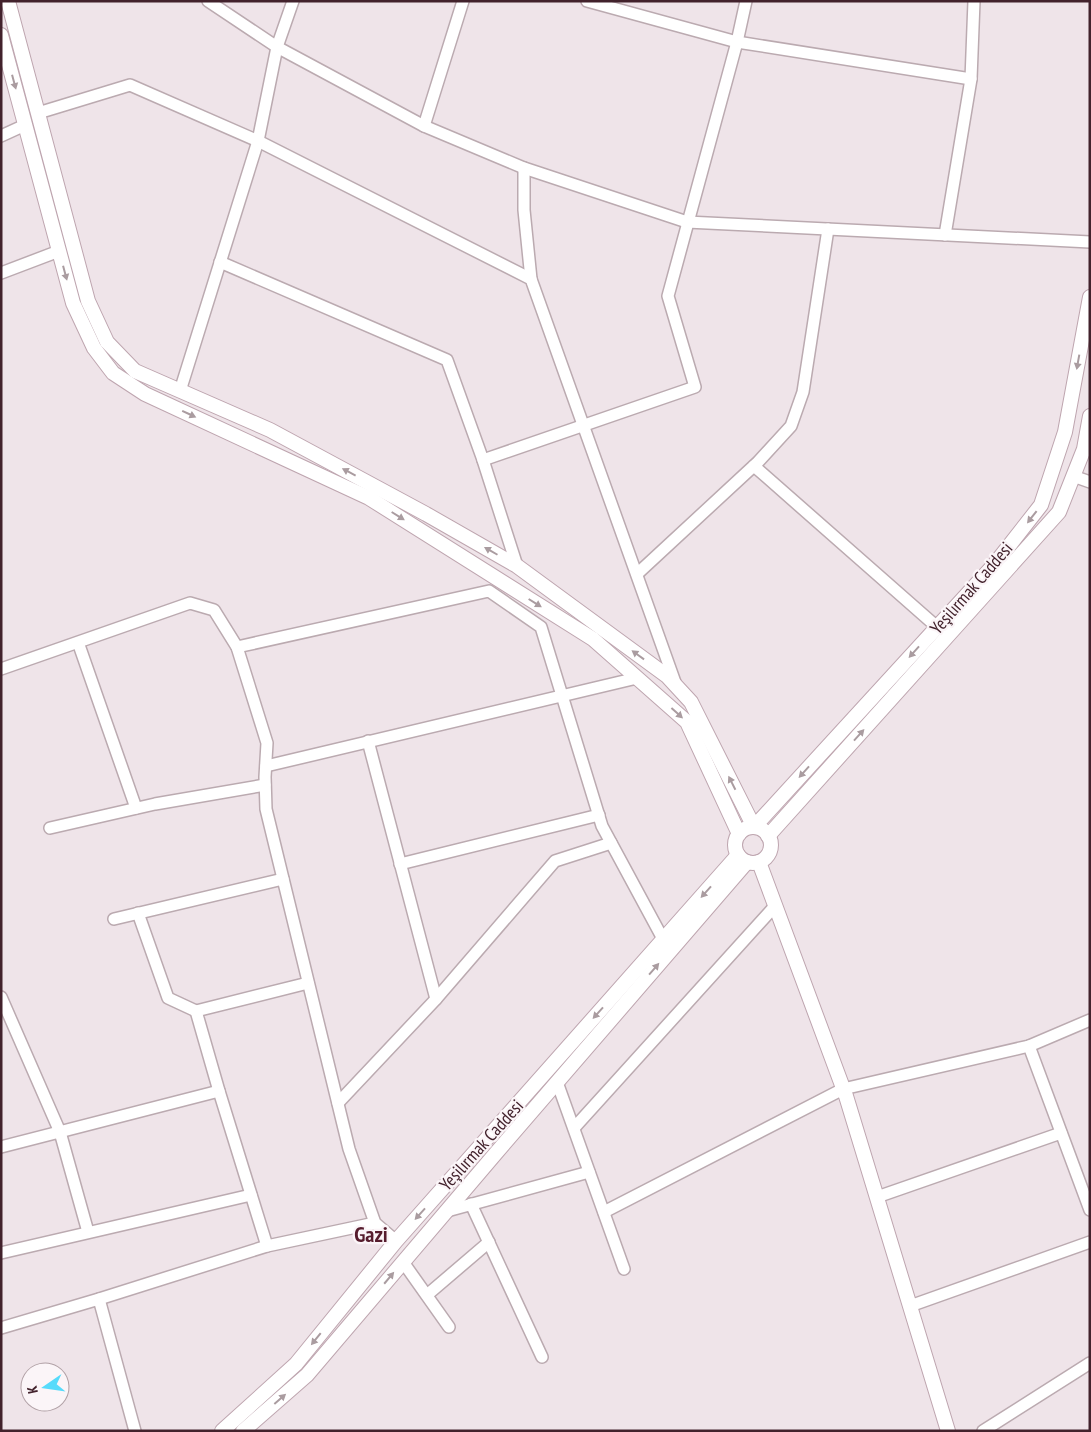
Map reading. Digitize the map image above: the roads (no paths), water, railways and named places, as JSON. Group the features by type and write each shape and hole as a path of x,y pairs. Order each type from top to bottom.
{"main road":[{"path":"8,1 88,300 107,342 135,371 270,430 426,514 517,566 667,676 691,702 754,827 768,836 770,842 768,854 748,860"},
{"path":"1,35 73,303 94,348 113,373 145,394 369,498 593,639 687,722 739,834"},
{"name":"Yeşilırmak Caddesi","path":"754,827 994,565 1041,505 1065,432 1090,297"},
{"name":"Yeşilırmak Caddesi","path":"768,836 1059,512 1084,449 1090,416"},
{"path":"754,827 743,830 735,844 748,860 776,906 844,1089 948,1431"},
{"name":"Yeşilırmak Caddesi","path":"222,1431 296,1364 396,1241 664,939 748,860"},
{"name":"Yeşilırmak Caddesi","path":"244,1431 307,1375 748,860"}],"street":[{"path":"208,1 277,47 424,126 524,168 687,222 1090,242"},
{"path":"180,391 258,141 277,47 293,1"},
{"path":"424,126 463,1"},
{"path":"587,1 737,42 972,79"},
{"path":"483,460 695,387 668,296 737,42 746,1"},
{"path":"945,236 972,79 974,1"},
{"path":"38,114 130,85 258,141 531,279"},
{"path":"1,136 25,125"},
{"path":"524,168 524,210 531,279 676,686"},
{"path":"637,574 754,466 791,426 803,392 828,229"},
{"path":"1,274 59,251"},
{"path":"220,262 447,360 483,460 517,566"},
{"path":"754,466 937,627"},
{"path":"1074,476 1090,482"},
{"path":"237,647 489,591 541,626 602,826 664,939"},
{"path":"1,669 190,603 214,610 237,647 267,743 266,809 349,1149 375,1223 396,1241"},
{"path":"79,646 136,808"},
{"path":"266,766 637,678"},
{"path":"368,741 436,999"},
{"path":"50,828 136,808 265,785"},
{"path":"400,864 599,815"},
{"path":"338,1103 436,999 555,861 611,842"},
{"path":"114,919 283,879"},
{"path":"574,1128 776,906"},
{"path":"138,913 168,998 196,1011 308,983"},
{"path":"1,997 60,1132 88,1232"},
{"path":"196,1011 267,1246"},
{"path":"604,1212 844,1089 1029,1046 1090,1020"},
{"path":"1029,1046 1090,1210"},
{"path":"557,1082 624,1269"},
{"path":"1,1147 219,1092"},
{"path":"877,1197 1061,1133"},
{"path":"446,1211 590,1172"},
{"path":"1,1253 251,1196"},
{"path":"471,1204 542,1357"},
{"path":"1,1328 267,1246 375,1223"},
{"path":"427,1296 489,1242"},
{"path":"910,1306 1090,1242"},
{"path":"403,1262 449,1327"},
{"path":"99,1299 135,1431"},
{"path":"983,1431 1090,1363"}],"district":[{"name":"Gazi","path":"371,1234"}]}
